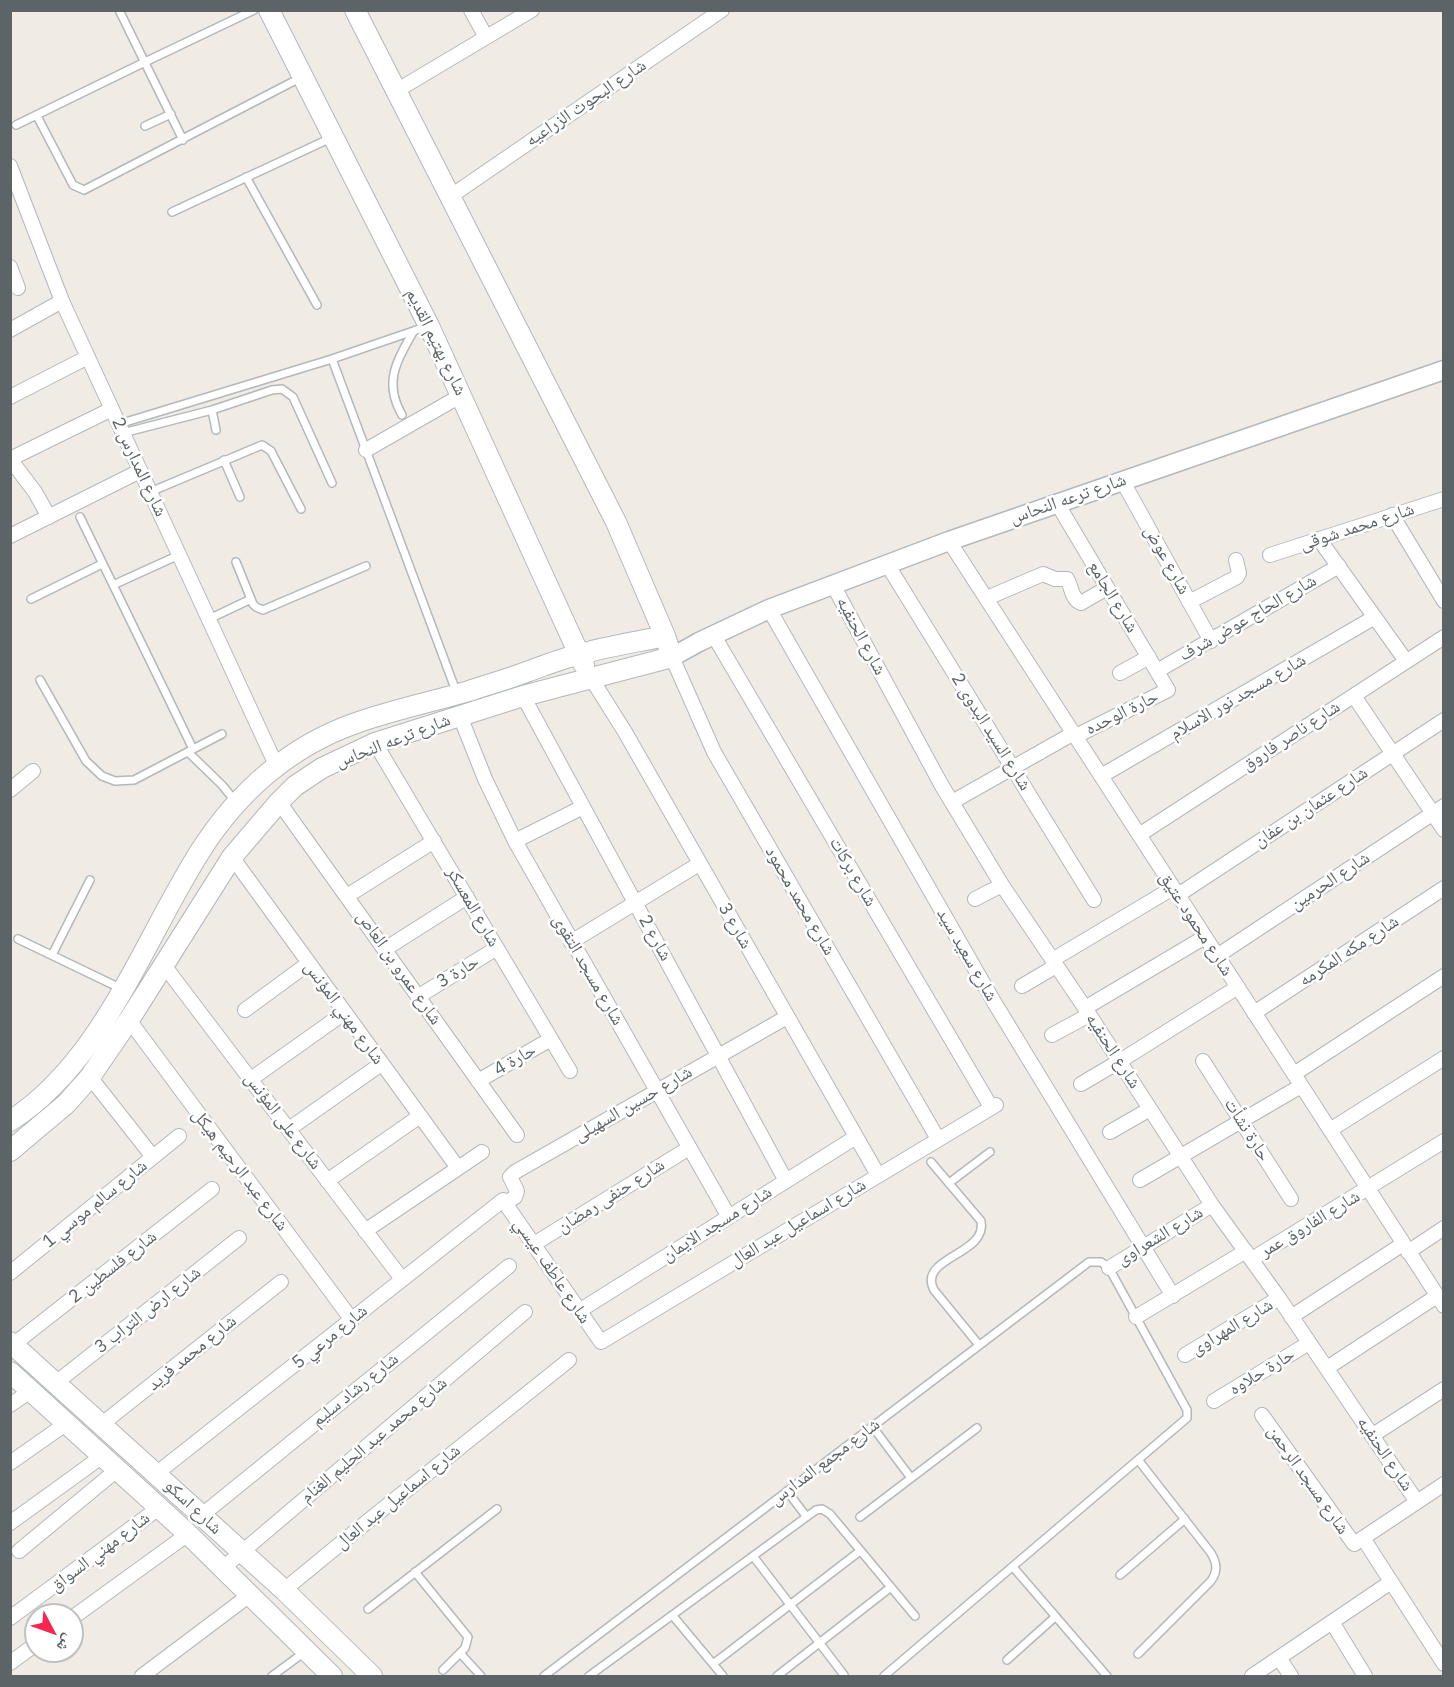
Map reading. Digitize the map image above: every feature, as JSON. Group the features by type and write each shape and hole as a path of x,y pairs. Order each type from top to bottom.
{"main road":[{"name":"شارع بهتيم القديم","path":"269,10 333,137 421,329 462,395 591,678"},
{"path":"356,10 616,522 672,657"},
{"name":"شارع ترعه النحاس","path":"13,1115 53,1087 75,1063 122,989 201,850 231,809 276,765 316,740 355,723 457,694 579,654 665,636"},
{"name":"شارع ترعه النحاس","path":"10,1151 66,1104 90,1077 129,1020 232,857 295,786 322,768 375,743 523,696 641,663 672,657"},
{"path":"231,809 250,836"},
{"name":"شارع اسكو","path":"12,1343 284,1590 372,1677"},
{"name":"شارع اسكو","path":"10,1372 160,1507 251,1594 332,1677"}],"street":[{"path":"471,10 486,38"},
{"path":"396,91 486,38 515,15 532,10"},
{"name":"شارع البحوث الزراعيه","path":"451,196 722,10"},
{"name":"شارع المدارس 2","path":"10,166 63,301 276,765"},
{"path":"10,267 18,288"},
{"path":"10,330 63,301"},
{"path":"10,397 88,357"},
{"name":"شارع ترعه النحاس","path":"672,657 769,609 887,564 1122,480 1443,370"},
{"path":"366,450 462,395"},
{"path":"49,517 35,492 10,459 112,409"},
{"path":"10,536 140,471"},
{"name":"شارع عوض","path":"1122,480 1211,641"},
{"name":"شارع محمد شوقى","path":"1270,555 1443,499"},
{"name":"شارع الجامع","path":"1057,503 1168,690"},
{"path":"1392,515 1443,601"},
{"path":"1319,539 1406,661"},
{"name":"شارع محمود عتيق","path":"949,541 1440,1301"},
{"path":"1189,602 1237,577 1239,573 1236,560"},
{"name":"شارع السيد البدوى 2","path":"887,564 1094,900"},
{"name":"شارع الحاج عوض شرف","path":"1157,671 1339,566"},
{"path":"987,598 1043,574 1059,580 1067,579 1074,599 1081,603 1107,588"},
{"name":"شارع الحنفيه","path":"833,585 952,802 1002,885 1120,1061 1180,1158 1279,1298 1417,1502"},
{"name":"شارع سعيد سيد","path":"769,609 994,1002 1173,1296"},
{"name":"شارع مسجد نور الاسلام","path":"1101,776 1375,617"},
{"name":"شارع ترعه النحاس","path":"665,636 706,639"},
{"name":"شارع ناصر فاروق","path":"1139,835 1443,637"},
{"name":"شارع بركات","path":"706,639 993,1106"},
{"name":"شارع محمد محمود","path":"672,657 714,752 938,1139"},
{"path":"1120,673 1149,657"},
{"name":"شارع 3","path":"591,678 625,732 878,1175"},
{"name":"حارة الوحده","path":"952,802 1075,735 1168,690"},
{"name":"شارع 2","path":"523,696 786,1181"},
{"path":"1354,696 1393,754 1438,810 1443,830"},
{"name":"شارع مسجد التقوى","path":"460,716 485,779 515,841 729,1217"},
{"name":"شارع عثمان بن عفان","path":"1022,986 1054,963 1176,891 1443,720"},
{"name":"شارع المعسكر","path":"375,743 570,1071"},
{"path":"10,790 33,771"},
{"name":"شارع عمرو بن العاص","path":"279,802 517,1135"},
{"path":"515,841 583,807"},
{"name":"شارع الحرمين","path":"1217,956 1438,810"},
{"path":"347,896 434,841"},
{"name":"شارع مهني المؤنس","path":"232,857 458,1168"},
{"path":"572,942 699,864"},
{"path":"975,899 1002,885"},
{"name":"شارع مكه المكرمه","path":"1254,1013 1443,888"},
{"path":"385,949 467,897"},
{"path":"1052,1035 1205,937"},
{"name":"حارة 3","path":"418,996 497,948"},
{"path":"245,1010 309,963"},
{"name":"شارع على المؤنس","path":"163,964 402,1279"},
{"path":"1140,1180 1242,1121 1443,976"},
{"path":"1081,1084 1238,987"},
{"path":"251,1079 344,1013"},
{"name":"شارع حسين السهيلى","path":"505,1202 515,1197 518,1191 511,1181 511,1174 787,1017"},
{"name":"شارع عبد الرحيم هيكل","path":"129,1020 352,1320"},
{"name":"حارة 4","path":"478,1081 551,1039"},
{"path":"1330,1130 1443,1058"},
{"name":"حارة نشأت","path":"1203,1061 1291,1199"},
{"path":"289,1129 381,1064"},
{"path":"90,1077 153,1156"},
{"name":"شارع اسماعيل عبد العال","path":"601,1342 993,1106"},
{"path":"1110,1132 1150,1109"},
{"path":"327,1181 420,1116"},
{"name":"شارع سالم موسي 1","path":"10,1273 179,1136"},
{"name":"شارع مسجد الايمان","path":"579,1311 856,1137"},
{"name":"شارع الفاروق عمر","path":"1136,1317 1368,1189 1443,1141"},
{"name":"شارع حنفى رمضان","path":"534,1244 689,1148"},
{"path":"365,1231 482,1152"},
{"name":"شارع فلسطين 2","path":"12,1343 212,1189"},
{"name":"شارع مرعي 5","path":"157,1473 402,1279 505,1202"},
{"name":"شارع عاطف عيسي","path":"505,1202 601,1342"},
{"name":"شارع الشعراوى","path":"1109,1268 1212,1205"},
{"path":"1291,1317 1443,1228"},
{"name":"شارع ارض التراب 3","path":"57,1382 239,1238"},
{"name":"شارع رشاد سليم","path":"202,1515 509,1266"},
{"name":"شارع محمد فريد","path":"102,1424 281,1282"},
{"name":"شارع المهراوى","path":"1185,1355 1279,1298"},
{"path":"1327,1368 1440,1301"},
{"name":"شارع محمد عبد الحليم الغنام","path":"223,1568 525,1312"},
{"name":"حارة حلاوه","path":"1214,1401 1309,1343"},
{"name":"شارع اسماعيل عبد العال","path":"284,1590 569,1360"},
{"path":"1373,1435 1443,1389"},
{"path":"10,1405 32,1390"},
{"name":"شارع مسجد الرحمن","path":"1262,1415 1391,1582 1443,1664"},
{"path":"10,1463 67,1423"},
{"path":"10,1523 104,1455"},
{"path":"19,1551 118,1469"},
{"path":"1358,1541 1442,1488"},
{"name":"شارع مهني السواق","path":"10,1618 160,1507"},
{"path":"84,1609 188,1534"},
{"path":"1252,1677 1391,1582"},
{"path":"142,1677 251,1594"},
{"path":"1332,1622 1365,1677"},
{"path":"10,1663 24,1653"},
{"path":"1279,1658 1291,1677"}],"lane":[{"path":"119,10 183,140"},
{"path":"16,125 254,10"},
{"path":"37,116 73,184 80,189 89,189 303,77"},
{"path":"145,126 171,114"},
{"path":"172,212 333,137"},
{"path":"246,177 317,305"},
{"path":"121,429 421,329"},
{"path":"402,415 394,399 392,379 399,358 421,329"},
{"path":"332,360 457,694"},
{"path":"121,429 212,410 272,390 282,390 290,393 296,401 332,483"},
{"path":"212,410 216,430"},
{"path":"150,492 258,446 265,446 271,451 301,509"},
{"path":"224,460 240,497"},
{"path":"80,517 191,750 222,785 231,809"},
{"path":"113,585 179,555"},
{"path":"236,562 251,599 256,607 266,610 366,566"},
{"path":"31,599 102,564"},
{"path":"208,619 251,599"},
{"path":"40,680 86,761 96,772 108,779 121,782 134,780 222,734"},
{"path":"52,955 90,880"},
{"path":"18,939 122,989"},
{"path":"949,1183 990,1152"},
{"path":"931,1162 978,1216 981,1231 977,1240 935,1269 931,1282 934,1290 979,1345"},
{"name":"شارع مجمع المدارس","path":"544,1677 1089,1262 1101,1262 1109,1268"},
{"path":"884,1676 1185,1422 1188,1414 1109,1268"},
{"path":"872,1426 911,1478"},
{"path":"860,1517 977,1428"},
{"path":"1138,1654 1212,1581 1216,1564 1185,1519 1139,1461"},
{"path":"787,1491 806,1516"},
{"path":"369,1609 497,1509"},
{"path":"589,1677 816,1510 826,1511 915,1617"},
{"path":"1120,1575 1185,1519"},
{"path":"713,1664 860,1551"},
{"path":"753,1556 844,1675"},
{"path":"1013,1567 1107,1677"},
{"path":"415,1572 466,1634 467,1645 443,1670"},
{"path":"777,1677 891,1587"},
{"path":"673,1616 723,1677"},
{"path":"1007,1660 1055,1617"},
{"path":"272,1677 307,1650"},
{"path":"460,1653 480,1677"}]}
